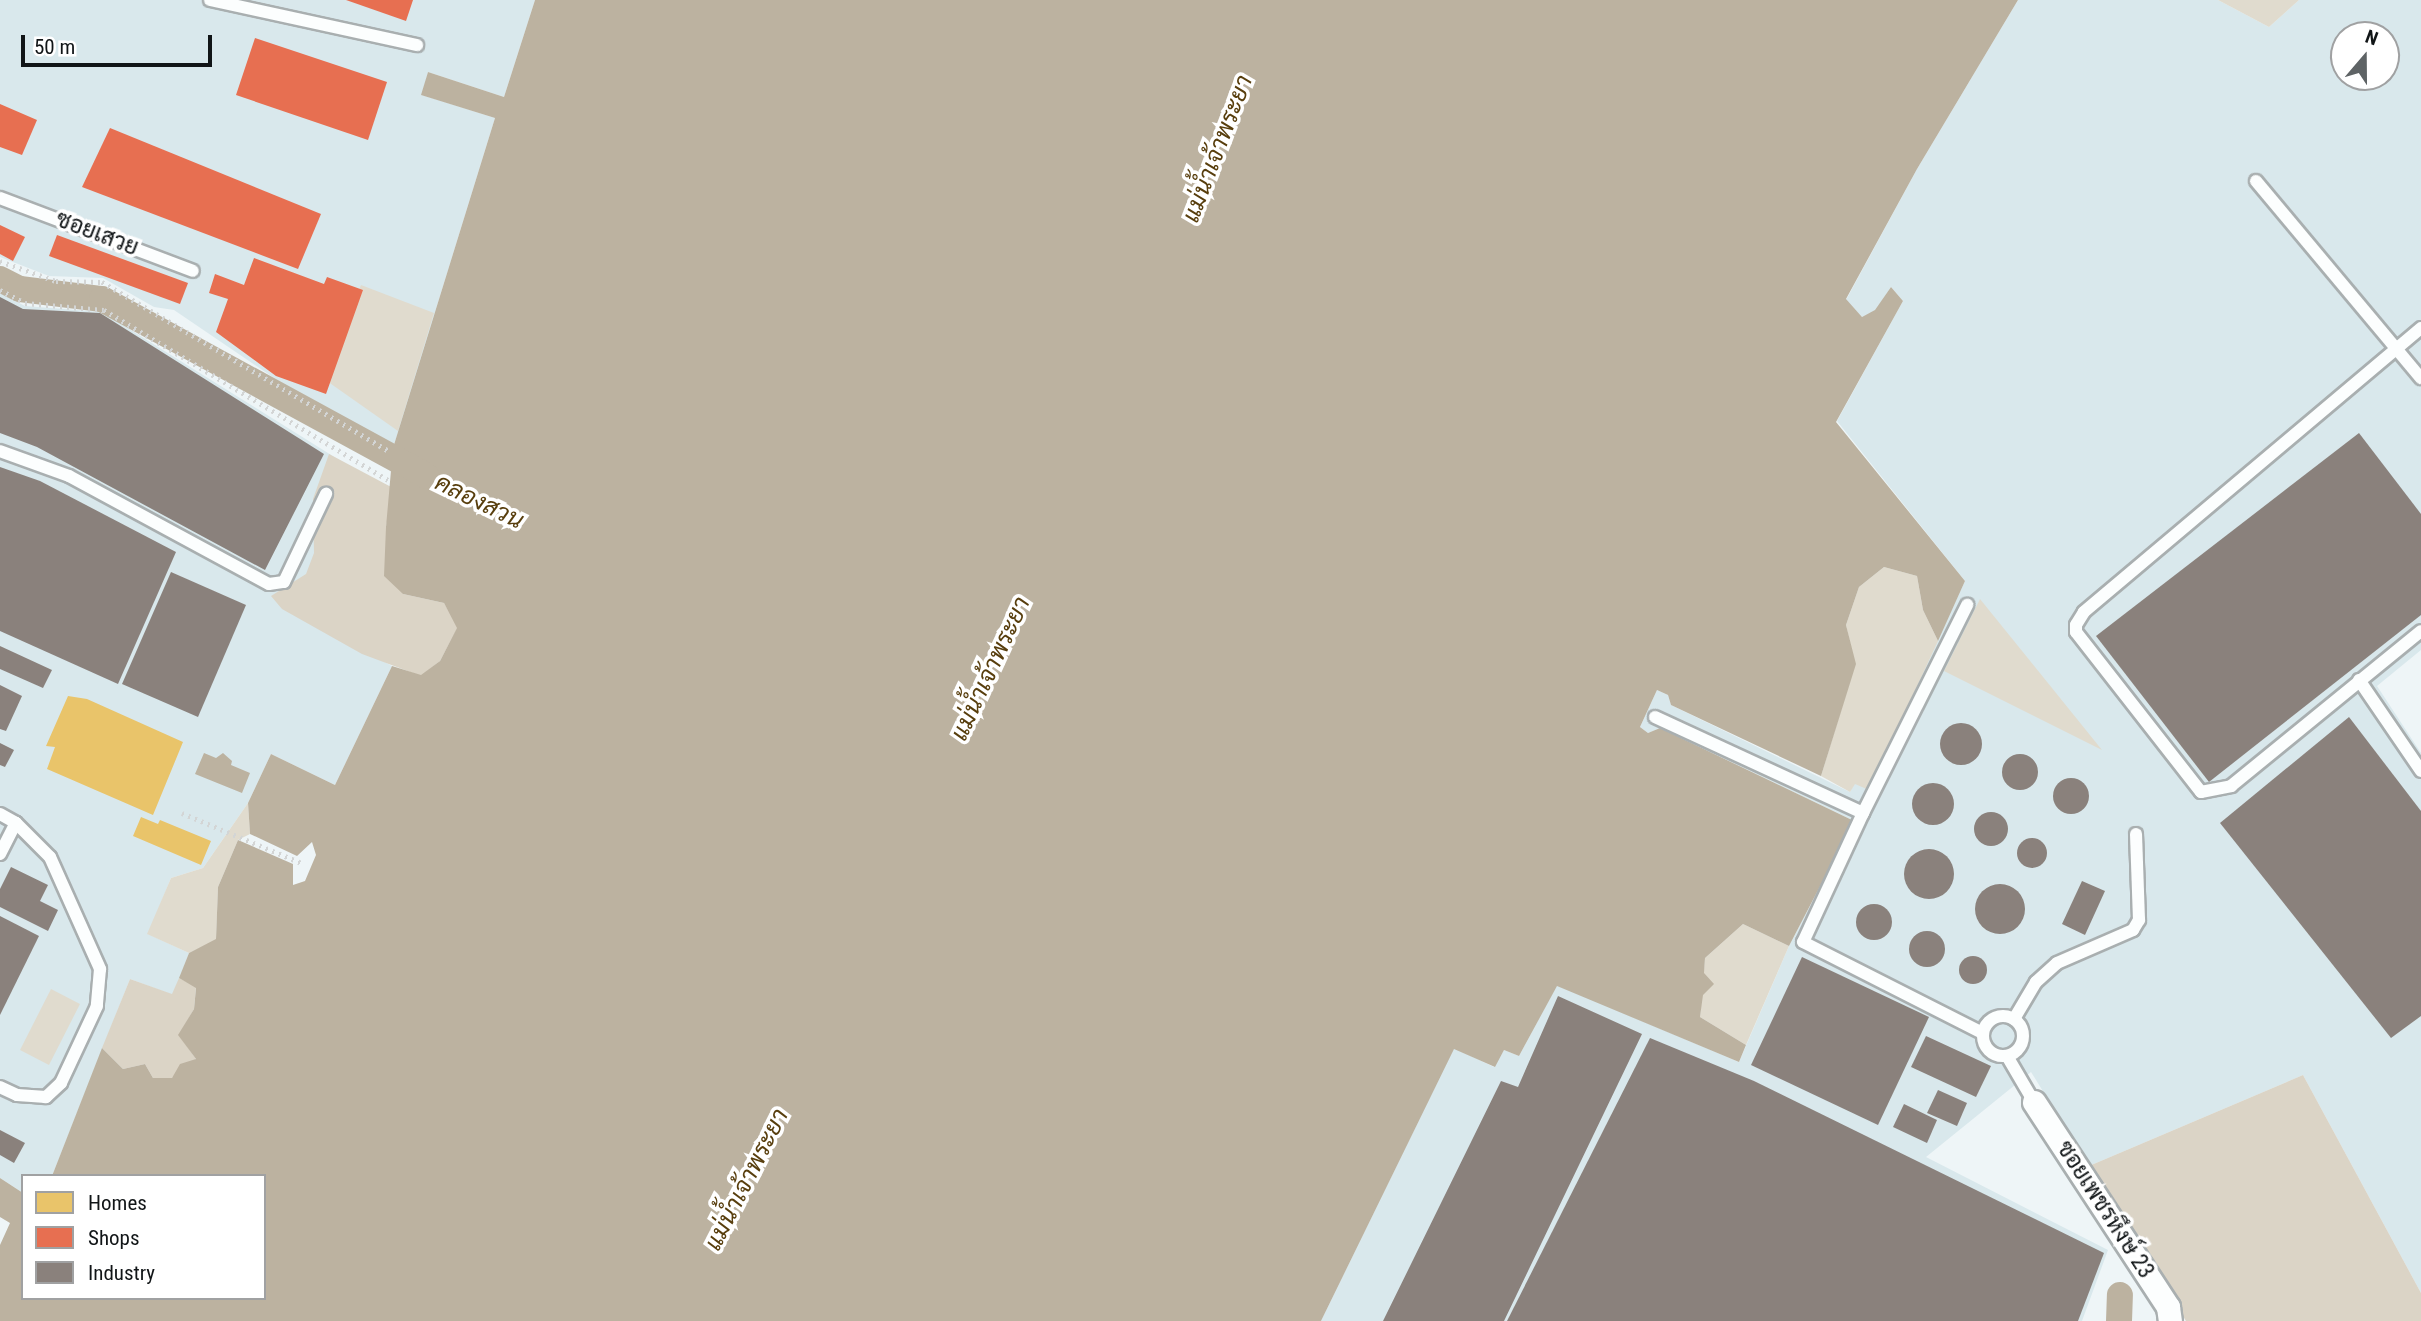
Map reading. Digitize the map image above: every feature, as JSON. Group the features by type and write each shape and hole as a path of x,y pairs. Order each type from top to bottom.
{"street":[{"name":"ซอยเพชรหึงษ์ 23","path":"2034,1101 2168,1307 2170,1321"}],"lane":[{"path":"210,0 417,45"},
{"path":"2256,181 2421,378"},
{"name":"ซอยเสวย","path":"0,198 193,271"},
{"path":"2421,328 2399,350 2080,615 2076,632 2201,792 2231,786 2421,631"},
{"path":"0,451 69,475 269,584 284,582 326,494"},
{"path":"1967,605 1863,813 1803,942 1982,1033 1989,1051 2007,1056 2034,1101"},
{"path":"2359,680 2421,771"},
{"path":"1655,717 1863,813"},
{"path":"0,814 16,823 50,857 100,969 97,1006 61,1083 46,1097 17,1095 0,1087"},
{"path":"0,853 16,823"},
{"path":"2014,1019 2036,982 2057,963 2133,930 2139,920 2136,834"},
{"path":"1982,1033 1994,1017 2014,1019"},
{"path":"2007,1056 2019,1049 2024,1037 2014,1019"}],"path":[{"path":"0,261 56,281 102,282 389,451"},
{"path":"0,290 25,303 104,310 388,480"},
{"path":"181,813 304,864"}],"shaded area":[{"path":"0,0 535,0 504,97 428,72 422,95 495,118 393,448 277,380 174,310 154,307 103,278 49,276 0,257"},
{"path":"2018,0 2218,0 2269,27 2299,0 2421,0 2421,650 2377,686 2421,753 2421,1293 2303,1075 2089,1166 2031,1072 1926,1157 2108,1250 2082,1321 1321,1321 1454,1048 1494,1067 1504,1050 1519,1056 1557,985 1739,1062 1789,946 1854,821 1660,728 1648,733 1640,727 1657,690 1668,695 1671,705 1850,792 1854,783 1869,789 1965,581 1837,421 1903,301 1891,287 1875,311 1862,317 1846,300 1917,169"},
{"path":"2218,0 2299,0 2269,27"},
{"path":"361,285 434,313 398,431 324,379"},
{"path":"0,293 25,306 102,312 360,473 393,488 329,631 392,666 335,785 271,754 248,803 203,868 171,878 148,934 189,953 173,995 130,979 53,1174 21,1174 21,1192 0,1178"},
{"path":"329,454 393,488 386,527 403,594 444,603 458,627 440,661 421,676 362,654 282,609 271,596 306,574 314,553 313,499"},
{"path":"1884,567 1917,576 1923,610 1938,641 1869,790 1855,784 1850,792 1821,776 1855,664 1846,625 1859,587"},
{"path":"1980,599 2102,750 1944,671"},
{"path":"248,803 250,834 238,840 218,887 216,940 189,953 147,934 171,878 203,868"},
{"path":"1743,924 1789,946 1746,1045 1700,1017 1705,958"},
{"path":"179,978 196,987 194,1009 179,1035 196,1059 172,1078 153,1078 145,1064 123,1069 102,1048 130,979 172,994"},
{"path":"51,989 80,1004 49,1065 20,1050"},
{"path":"2303,1075 2421,1293 2421,1321 2186,1321 2089,1166"}],"water":[{"name":"แม่น้ำเจ้าพระยา","path":"535,0 2018,0 1917,169 1846,299 1862,317 1875,310 1891,287 1903,301 1836,422 1965,581 1938,641 1923,610 1917,576 1884,567 1859,587 1846,625 1856,664 1821,776 1671,705 1668,695 1657,690 1640,727 1648,733 1660,728 1854,821 1789,946 1743,924 1705,958 1704,973 1714,984 1703,995 1700,1017 1746,1045 1739,1062 1557,986 1519,1056 1504,1050 1495,1067 1454,1049 1321,1321 0,1321 0,1245 10,1223 0,1217 0,1178 21,1192 21,1300 266,1300 266,1174 53,1174 102,1048 123,1069 145,1064 153,1078 172,1078 180,1064 196,1059 178,1035 194,1009 196,988 179,978 189,953 216,939 218,887 238,840 293,864 293,885 305,881 316,855 312,842 297,856 250,834 248,803 271,754 335,785 392,666 421,675 440,661 457,628 444,603 403,594 384,576 386,527 393,448 495,118 421,95 428,72 504,97"},
{"path":"204,753 216,758 223,753 232,761 231,765 250,773 242,793 195,774"}],"building: Homes":[{"path":"68,696 87,699 183,742 153,815 47,769 55,747 46,746"},
{"path":"141,817 158,824 160,820 211,841 201,865 133,836"}],"building: Shops":[{"path":"346,0 413,0 406,21"},
{"path":"255,38 387,82 368,140 236,95"},
{"path":"0,104 37,120 22,155 0,147"},
{"path":"110,128 321,214 298,269 82,187"},
{"path":"0,225 25,237 13,261 0,254"},
{"path":"57,235 188,283 180,304 49,256"},
{"path":"254,258 324,284 327,277 363,290 326,394 276,376 216,332 228,299 209,293 215,274 244,285"}],"building: Industry":[{"path":"0,297 23,309 100,313 324,454 265,570 37,447 0,433"},
{"path":"2359,433 2421,514 2421,615 2209,782 2096,636"},
{"path":"0,467 40,481 176,552 118,684 0,631"},
{"path":"171,572 246,605 198,717 122,684"},
{"path":"0,646 52,670 43,688 0,669"},
{"path":"0,685 22,696 6,731 0,729"},
{"path":"2349,717 2421,811 2421,1016 2391,1038 2220,823"},
{"path":"1961,723 1976,729 1982,744 1976,759 1961,765 1946,759 1940,744 1946,729"},
{"path":"0,743 14,750 5,767 0,765"},
{"path":"2020,754 2032,760 2038,772 2032,784 2020,790 2008,784 2002,772 2008,760"},
{"path":"2071,778 2083,784 2089,796 2083,808 2071,814 2059,808 2053,796 2059,784"},
{"path":"1933,783 1948,789 1954,804 1948,819 1933,825 1918,819 1912,804 1918,789"},
{"path":"1991,812 2003,817 2008,829 2003,841 1991,846 1979,841 1974,829 1979,817"},
{"path":"2032,838 2043,842 2047,853 2043,864 2032,868 2021,864 2017,853 2021,842"},
{"path":"1929,849 1947,856 1954,874 1947,892 1929,899 1911,892 1904,874 1911,856"},
{"path":"11,867 48,885 40,901 58,910 48,931 0,907 0,889"},
{"path":"2082,881 2105,891 2085,935 2062,924"},
{"path":"2000,884 2018,891 2025,909 2018,927 2000,934 1982,927 1975,909 1982,891"},
{"path":"1874,904 1887,909 1892,922 1887,935 1874,940 1861,935 1856,922 1861,909"},
{"path":"0,916 39,936 0,1015"},
{"path":"1927,931 1940,936 1945,949 1940,962 1927,967 1914,962 1909,949 1914,936"},
{"path":"1973,956 1983,960 1987,970 1983,980 1973,984 1963,980 1959,970 1963,960"},
{"path":"1802,957 1929,1017 1878,1125 1751,1065"},
{"path":"1558,996 1642,1034 1504,1321 1383,1321 1501,1081 1518,1087"},
{"path":"1926,1036 1991,1066 1976,1097 1911,1067"},
{"path":"1650,1038 1754,1081 2104,1253 2078,1321 1507,1321"},
{"path":"1938,1090 1967,1103 1957,1126 1927,1113"},
{"path":"1904,1104 1937,1120 1927,1143 1893,1127"},
{"path":"0,1130 25,1143 14,1163 0,1155"}],"waterway":[{"name":"คลองสวน","path":"0,279 20,289 102,299 426,476"},
{"path":"2119,1321 2120,1295"}]}
